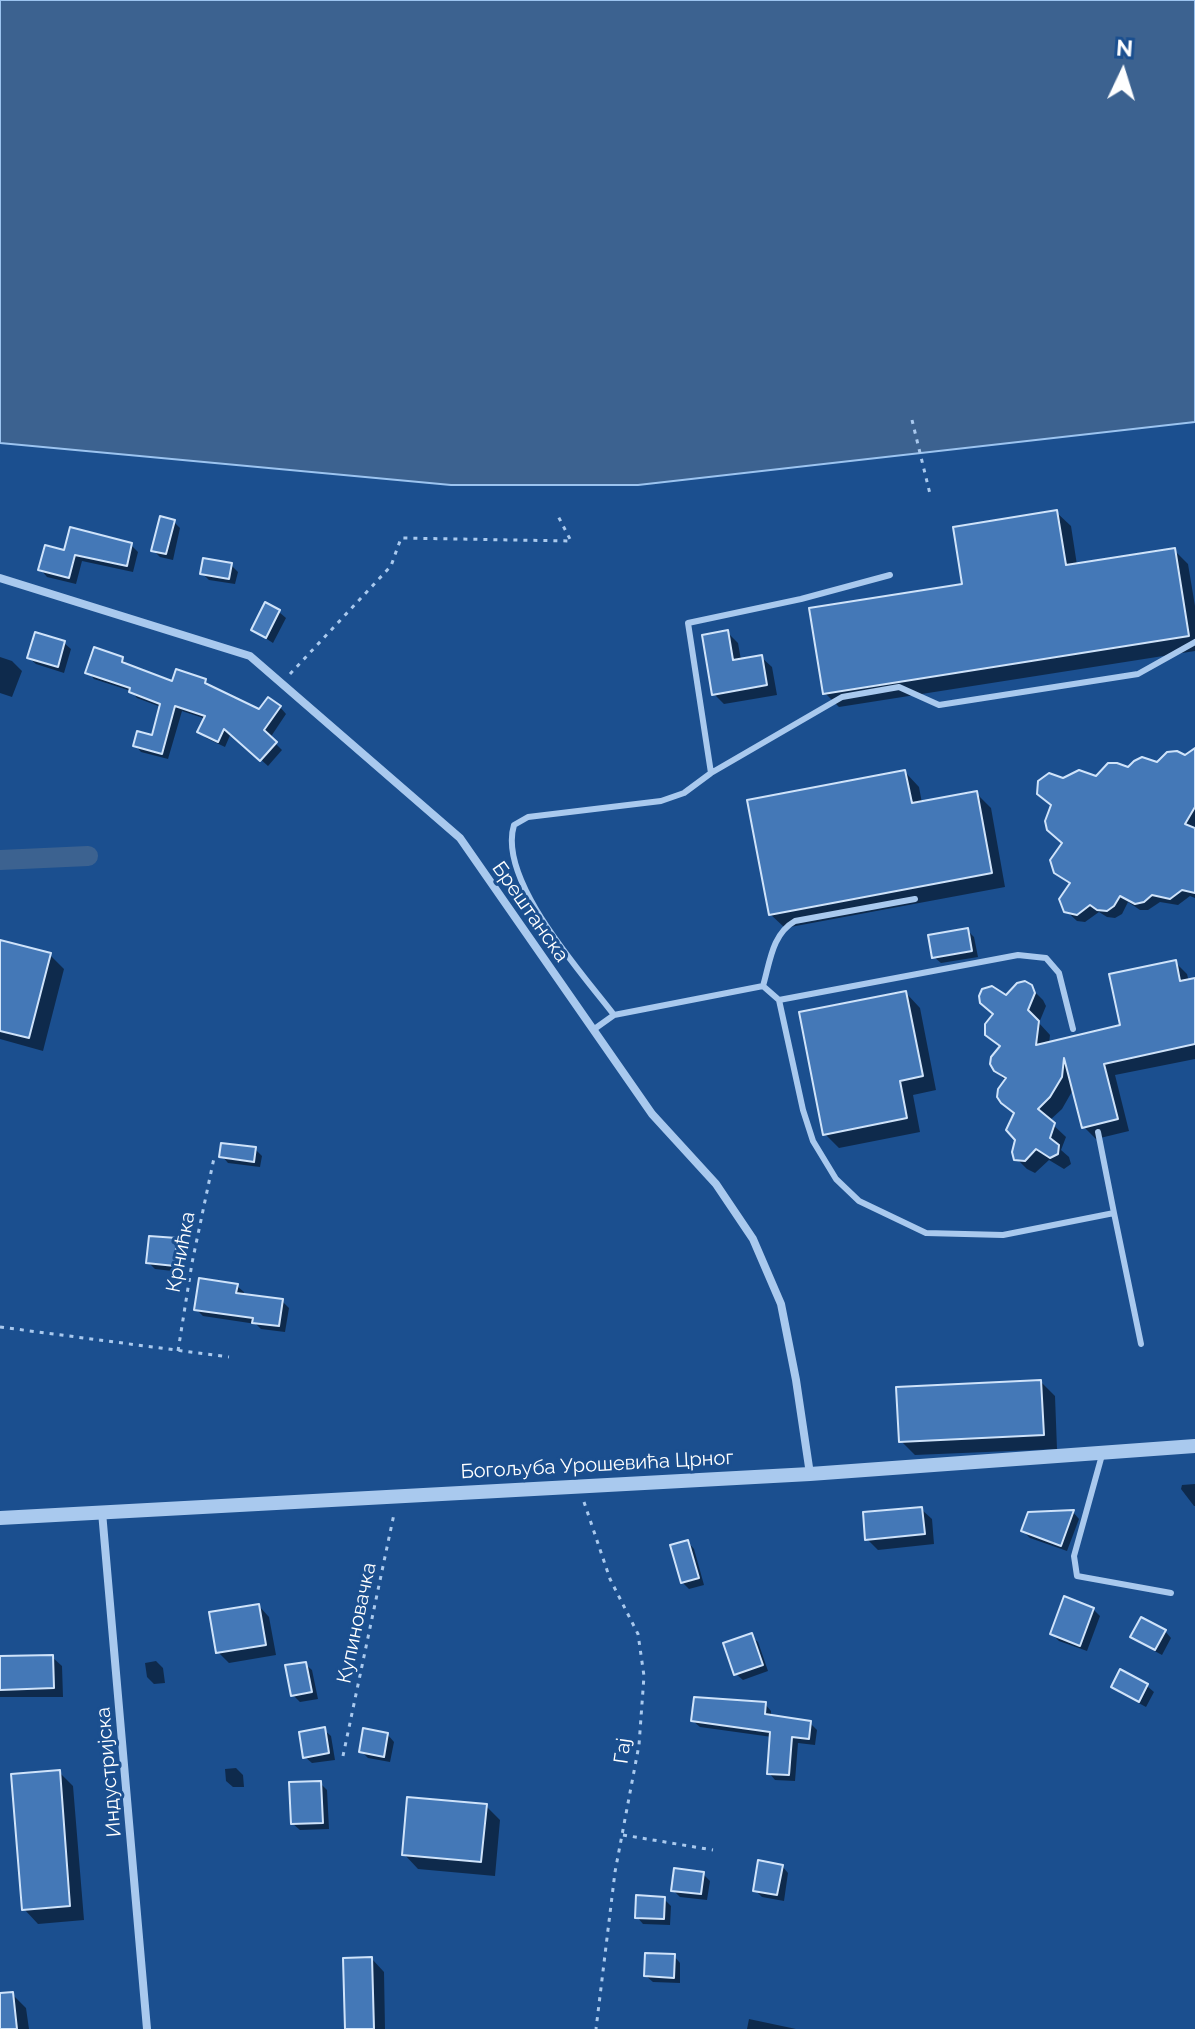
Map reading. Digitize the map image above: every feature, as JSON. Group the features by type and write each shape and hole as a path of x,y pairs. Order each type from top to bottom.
{"street":[{"name":"Брештанска","path":"0,578 250,656 460,838 652,1114 716,1184 753,1239 781,1304 810,1474"},
{"name":"Богољуба Урошевића Црног","path":"0,1518 810,1474 1195,1446"},
{"name":"Индустријска","path":"102,1512 147,2029"}],"lane":[{"path":"711,773 688,623 801,599 890,575"},
{"path":"614,1015 549,930 522,886 510,839 514,825 528,817 661,801 684,793 711,773 842,697 899,687 939,705 1138,674 1195,642"},
{"path":"763,986 777,938 784,928 795,921 915,899"},
{"path":"779,1000 1018,955 1046,958 1059,973 1073,1029"},
{"path":"593,1030 614,1015 763,986"},
{"path":"763,986 779,1000 803,1110 813,1141 836,1179 859,1201 926,1233 1003,1235 1114,1213"},
{"path":"1098,1132 1141,1344"},
{"path":"1102,1453 1074,1556 1077,1576 1171,1593"}],"path":[{"path":"912,420 930,494"},
{"path":"282,683 391,566 401,538 571,541 558,516"},
{"name":"Крнићка","path":"178,1351 214,1158"},
{"path":"0,1327 229,1357"},
{"name":"Гај","path":"579,1487 610,1579 638,1634 644,1676 639,1745 615,1872 596,2029"},
{"name":"Купиновачка","path":"343,1756 398,1495"},
{"path":"623,1835 713,1850"}],"water":[{"path":"0,0 1195,0 1195,422 638,485 451,485 0,443"}],"building":[{"path":"1057,510 1066,565 1175,548 1189,636 823,694 809,608 962,584 953,527"},
{"path":"160,516 175,520 166,554 151,551"},
{"path":"70,527 132,543 127,566 75,555 69,578 38,570 45,545 64,550"},
{"path":"203,558 232,563 229,579 200,574"},
{"path":"265,602 280,610 266,638 251,630"},
{"path":"728,630 733,660 762,655 767,685 712,695 702,635"},
{"path":"35,632 65,641 58,667 27,658"},
{"path":"94,647 123,657 122,662 172,681 176,669 206,679 205,683 259,709 268,697 281,706 264,730 277,742 260,761 224,729 218,742 197,732 205,716 175,706 162,754 133,746 137,731 152,735 160,704 129,692 130,688 85,673"},
{"path":"1195,748 1195,807 1185,824 1195,828 1195,893 1182,890 1170,899 1152,895 1144,902 1135,904 1120,896 1107,911 1090,905 1077,915 1064,912 1059,899 1070,883 1054,873 1050,860 1062,843 1047,830 1045,821 1051,805 1037,794 1038,781 1049,773 1063,778 1079,770 1096,776 1108,763 1128,767 1142,757 1157,762 1167,752 1177,751 1185,755"},
{"path":"905,770 912,803 977,791 992,873 769,915 747,800"},
{"path":"968,928 972,951 932,958 928,935"},
{"path":"0,940 51,953 29,1038 0,1031"},
{"path":"1176,960 1180,981 1195,978 1195,1044 1104,1064 1118,1119 1082,1128 1064,1058 1062,1077 1038,1109 1055,1123 1050,1138 1059,1145 1058,1154 1050,1158 1036,1149 1025,1161 1014,1160 1015,1140 1006,1130 1014,1113 997,1097 998,1089 1006,1078 994,1071 990,1064 991,1057 1000,1046 985,1035 985,1024 993,1014 980,1003 982,989 992,986 1006,995 1017,983 1025,981 1032,985 1035,993 1028,1010 1039,1021 1036,1045 1120,1025 1109,974"},
{"path":"906,991 923,1076 900,1081 907,1118 823,1135 799,1012"},
{"path":"221,1143 256,1147 254,1162 219,1157"},
{"path":"149,1236 177,1238 175,1266 146,1263"},
{"path":"199,1278 238,1284 236,1293 283,1299 279,1326 252,1323 253,1318 194,1310"},
{"path":"1041,1380 1044,1435 899,1442 896,1387"},
{"path":"922,1507 925,1534 865,1540 863,1512"},
{"path":"1074,1510 1061,1546 1021,1531 1028,1512"},
{"path":"688,1540 699,1578 681,1583 670,1545"},
{"path":"1064,1596 1094,1608 1080,1646 1050,1634"},
{"path":"259,1604 266,1645 216,1653 209,1612"},
{"path":"1141,1617 1166,1630 1155,1650 1130,1637"},
{"path":"752,1633 763,1665 734,1675 723,1643"},
{"path":"53,1655 54,1688 0,1690 0,1656"},
{"path":"306,1662 312,1692 291,1696 285,1665"},
{"path":"1120,1669 1148,1684 1139,1702 1111,1687"},
{"path":"694,1697 766,1702 765,1714 811,1721 809,1739 792,1737 789,1775 767,1774 770,1732 691,1721"},
{"path":"325,1727 329,1753 303,1758 299,1732"},
{"path":"363,1728 388,1733 384,1757 359,1752"},
{"path":"60,1770 70,1906 22,1910 11,1774"},
{"path":"321,1781 323,1823 291,1824 289,1782"},
{"path":"407,1797 487,1804 481,1862 402,1855"},
{"path":"758,1860 783,1865 777,1895 753,1891"},
{"path":"674,1868 704,1872 701,1894 671,1891"},
{"path":"636,1895 665,1897 664,1919 635,1918"},
{"path":"645,1953 675,1954 674,1978 644,1976"},
{"path":"372,1957 374,2029 345,2029 343,1958"},
{"path":"13,1992 17,2029 0,2029 0,1993"}],"waterway":[{"path":"0,860 88,856"}]}
